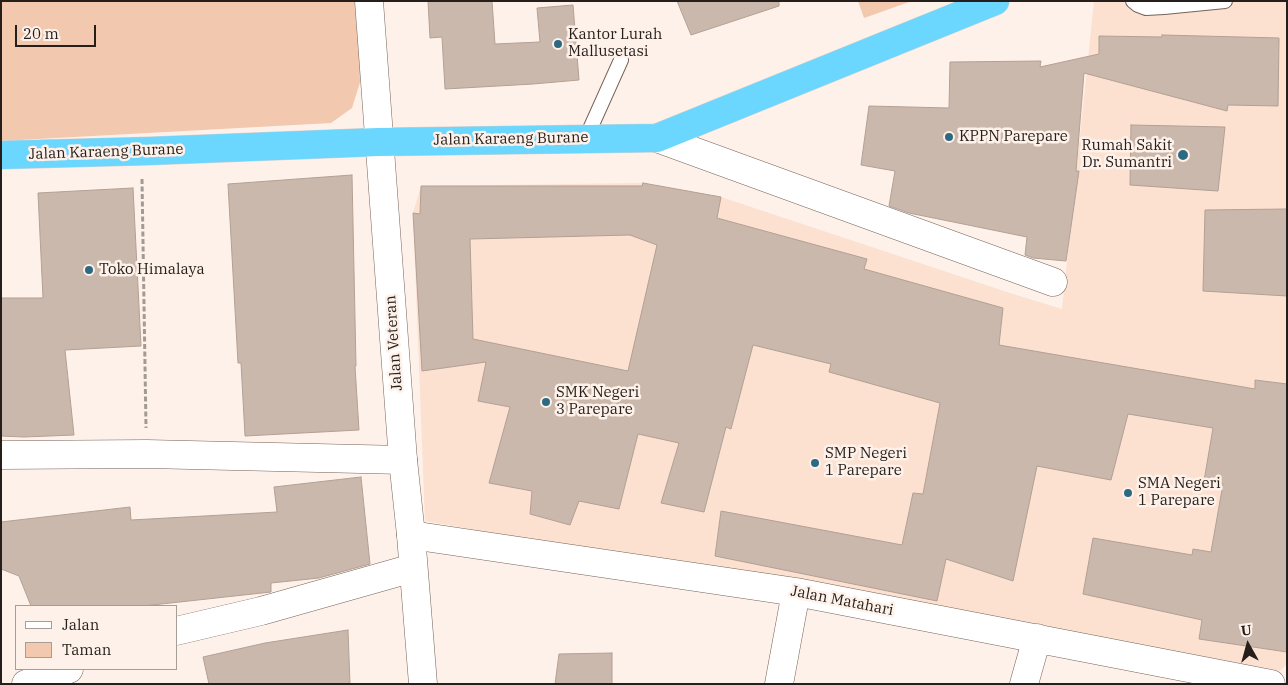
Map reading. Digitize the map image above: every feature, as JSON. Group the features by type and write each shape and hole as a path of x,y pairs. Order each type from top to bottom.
{"highway":[{"name":"Jalan Karaeng Burane","path":"1,155 378,142 657,138 995,1"}],"street":[{"name":"Jalan Veteran","path":"368,1 403,460 423,684"},
{"path":"657,138 1053,282"},
{"path":"1,455 147,454 403,460"},
{"name":"Jalan Matahari","path":"411,535 796,592 1271,684"},
{"path":"178,631 261,611 413,568"},
{"path":"779,684 796,592"},
{"path":"1024,684 1037,638"},
{"path":"26,684 66,670"}],"lane":[{"path":"1133,1 1146,8 1225,1"},
{"path":"586,138 621,60"}],"path":[{"path":"142,151 147,454"}],"shaded area":[{"path":"1094,1 1287,1 1287,664 1280,671 946,608 629,557 425,521 413,213 421,186 643,183 721,197 1062,309"}],"green space":[{"path":"1,1 358,1 362,76 352,108 331,123 1,141"},
{"path":"858,1 912,1 864,18"}],"building":[{"path":"428,1 492,1 495,44 540,42 537,8 573,5 579,80 445,89 442,37 430,38"},
{"path":"677,1 779,1 779,6 691,35"},
{"path":"1162,35 1279,38 1278,106 1228,105 1227,111 1084,73 1076,171 1079,171 1066,261 1033,258 1025,255 1027,237 909,213 889,206 895,171 861,165 869,106 949,108 950,62 1041,61 1040,67 1099,54 1099,36 1162,37"},
{"path":"1131,125 1225,127 1218,191 1130,185"},
{"path":"352,175 355,366 359,430 245,436 241,363 238,363 228,184"},
{"path":"643,183 721,197 717,218 867,259 864,269 1003,308 999,345 1255,389 1255,380 1287,384 1287,652 1199,639 1202,620 1083,594 1093,538 1192,555 1193,549 1211,552 1223,484 1204,481 1213,428 1128,414 1111,480 1037,466 1013,581 946,559 937,601 715,556 721,511 902,545 913,493 923,494 940,403 829,372 831,364 753,345 731,429 726,427 704,512 661,503 679,443 638,434 619,509 579,501 570,525 530,514 532,491 489,483 510,407 478,401 486,362 422,371 413,213 420,214 421,186 642,186","holes":["630,235 657,245 628,371 473,339 470,239"]},
{"name":"Toko Himalaya","path":"133,188 141,346 65,350 74,435 1,436 1,298 43,298 38,193"},
{"path":"1287,209 1287,296 1203,291 1205,210"},
{"path":"361,477 370,564 319,578 271,583 271,592 152,605 31,605 19,576 1,569 1,522 130,507 131,520 277,512 274,487"},
{"path":"348,630 350,684 209,684 203,657 265,643"},
{"path":"612,653 612,684 555,684 559,654"}],"place":[{"name":"Kantor Lurah Mallusetasi","path":"558,44"},
{"name":"KPPN Parepare","path":"949,137"},
{"name":"Rumah Sakit Dr. Sumantri","path":"1183,155"},
{"name":"Toko Himalaya","path":"89,270"},
{"name":"SMK Negeri 3 Parepare","path":"546,402"},
{"name":"SMP Negeri 1 Parepare","path":"815,463"},
{"name":"SMA Negeri 1 Parepare","path":"1128,493"}]}
